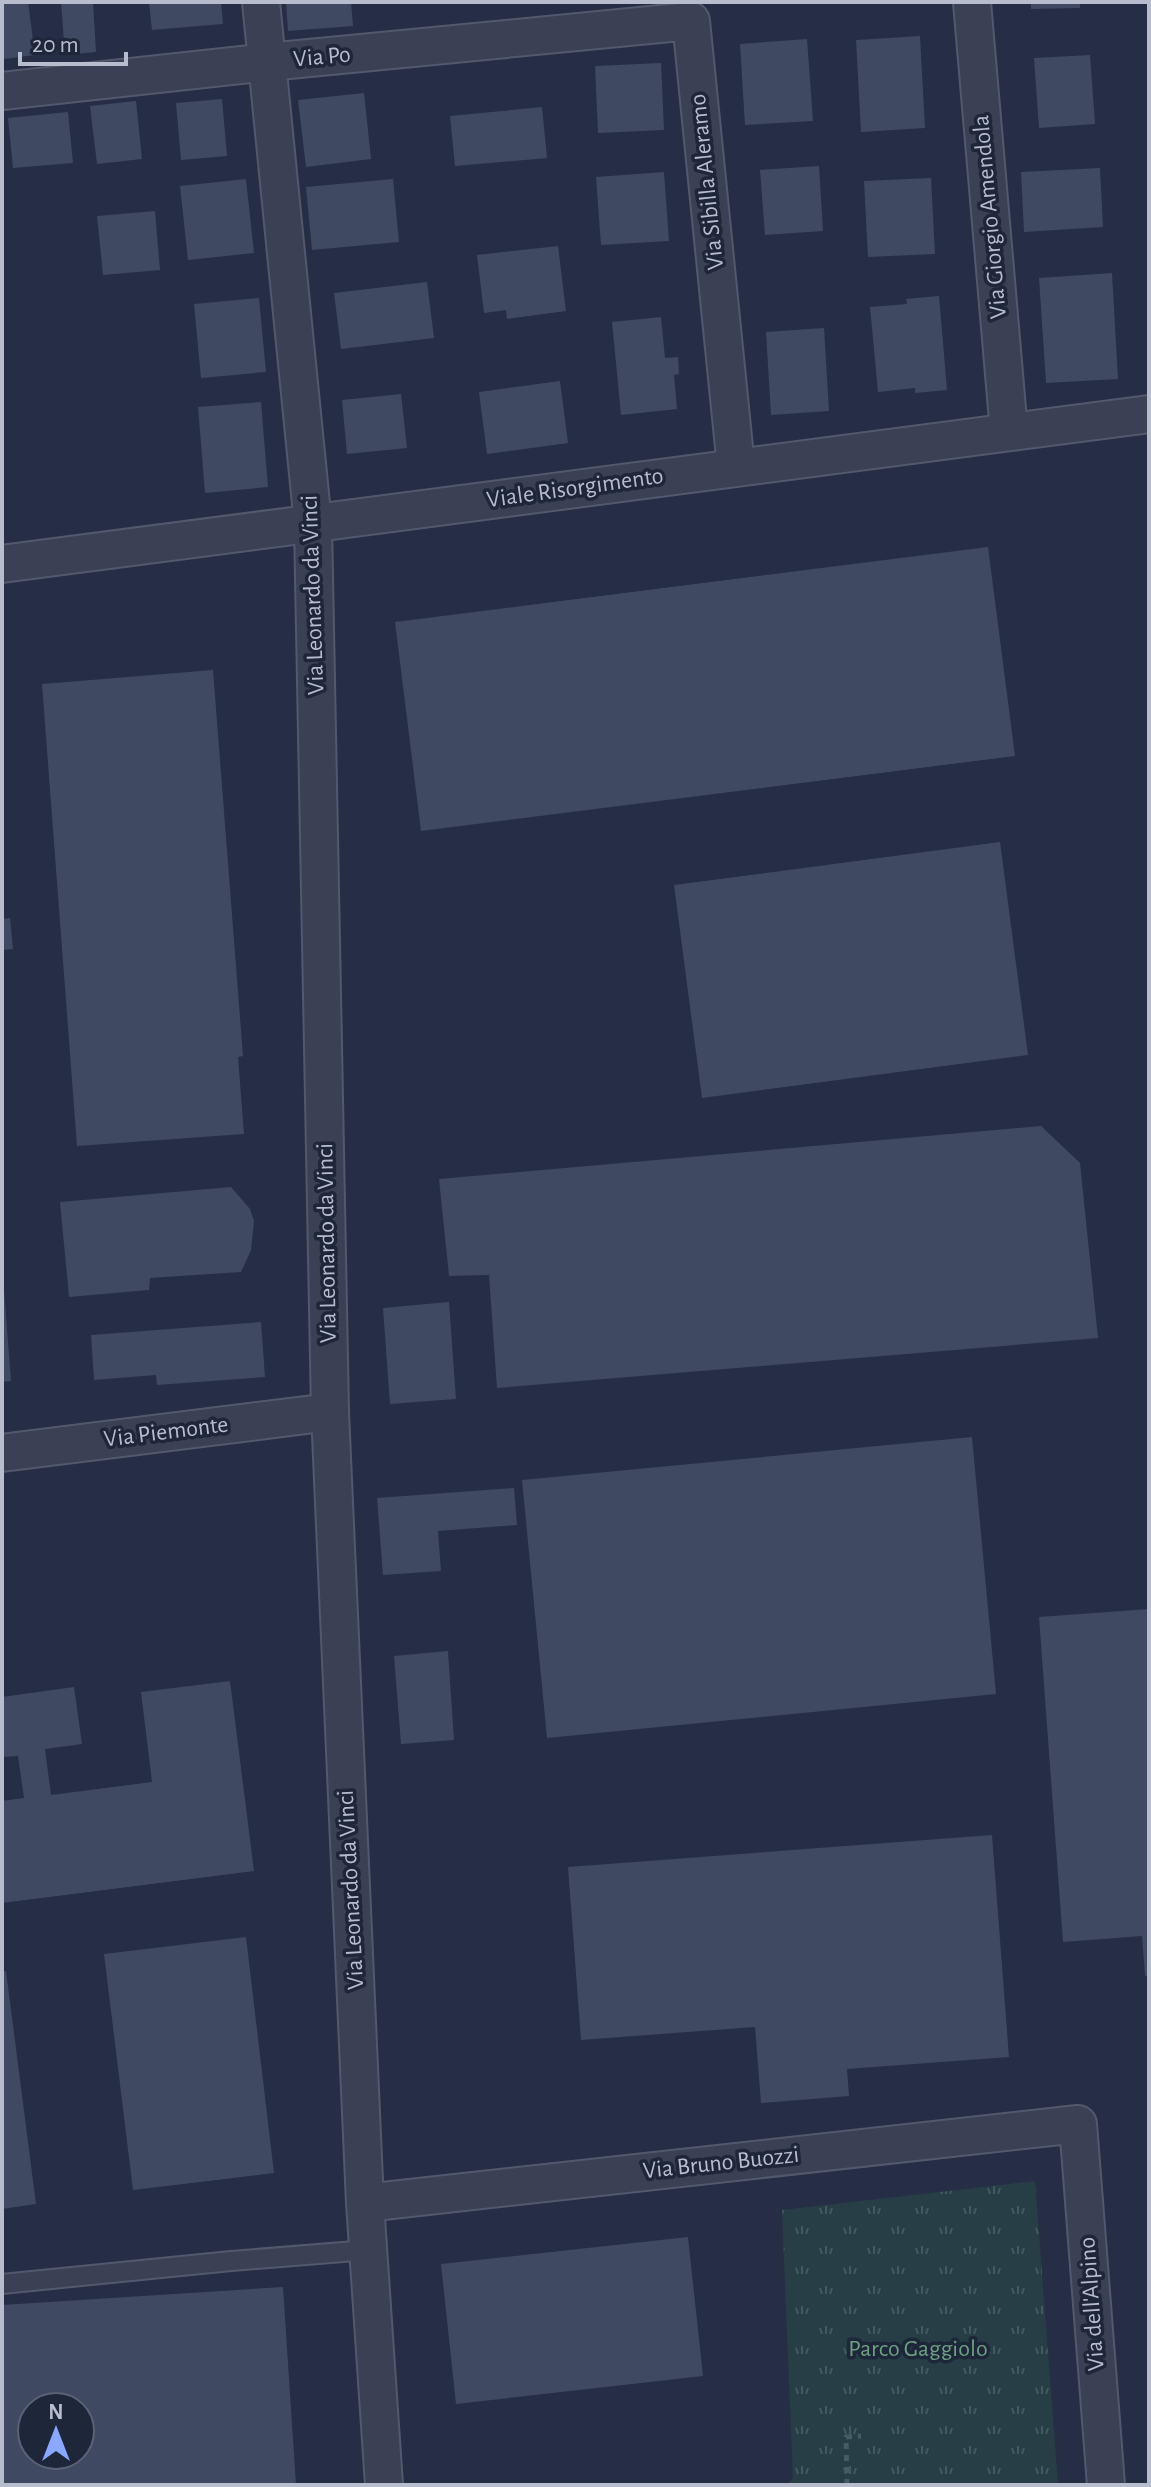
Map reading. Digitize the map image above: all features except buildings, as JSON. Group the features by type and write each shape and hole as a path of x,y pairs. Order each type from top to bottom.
{"street":[{"name":"Via Leonardo da Vinci","path":"261,2 313,524 330,1412 365,2203 384,2485"},
{"name":"Via Giorgio Amendola","path":"972,2 1009,432"},
{"name":"Via Po","path":"2,91 268,62 595,16"},
{"name":"Via Sibilla Aleramo","path":"595,16 691,21 736,467"},
{"name":"Viale Risorgimento","path":"2,564 1149,414"},
{"name":"Via Piemonte","path":"2,1453 330,1412"},
{"name":"Via Bruno Buozzi","path":"365,2203 1078,2124"},
{"name":"Via dell'Alpino","path":"1078,2124 1106,2485"}],"lane":[{"path":"2,2284 368,2250"}],"path":[{"path":"847,2485 846,2437 861,2436"}],"green space":[{"name":"Parco Gaggiolo","path":"1035,2181 1058,2485 787,2485 793,2478 782,2210"}]}
